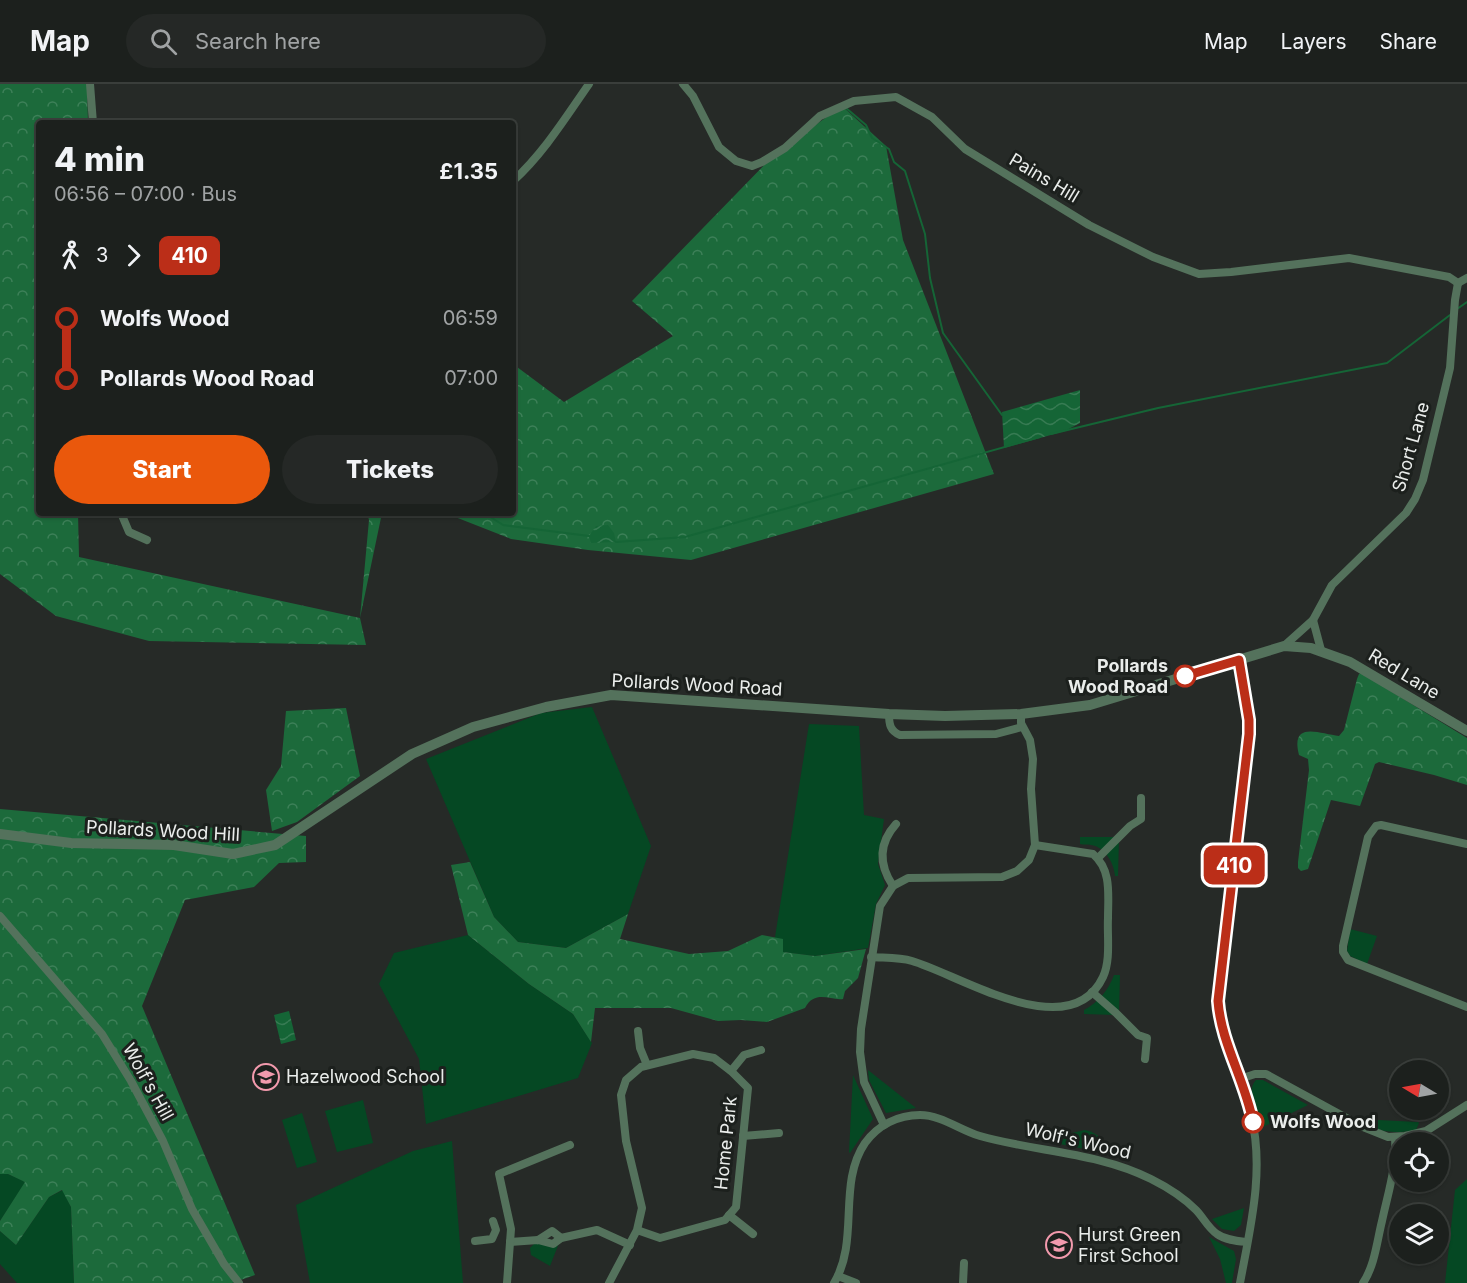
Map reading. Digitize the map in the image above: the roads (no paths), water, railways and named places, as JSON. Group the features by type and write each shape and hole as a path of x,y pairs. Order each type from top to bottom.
{"street":[{"path":"90,84 93,120"},
{"path":"516,178 525,171 589,84"},
{"name":"Pains Hill","path":"683,84 693,96 719,147 736,161 752,166 785,147 820,116 854,101 896,97 933,117 965,149 1089,225 1153,257 1199,274 1349,258 1449,277 1458,283"},
{"path":"1458,283 1467,278"},
{"name":"Short Lane","path":"1284,646 1313,620 1332,585 1406,513 1415,499 1428,459 1450,368 1458,283"},
{"path":"122,516 129,532 147,540"},
{"path":"1313,620 1321,650"},
{"name":"Pollards Wood Road","path":"406,759 412,754 473,727 546,707 611,695 889,714 1021,714 1090,705 1284,646 1321,650"},
{"name":"Red Lane","path":"1321,650 1365,669 1467,731"},
{"path":"1239,660 1249,720 1249,734 1218,1001 1223,1032 1252,1116 1256,1145 1253,1212 1240,1283"},
{"path":"889,714 890,728 894,733 900,735 996,734 1022,727"},
{"path":"884,1125 864,1082 860,1052 861,1029 880,906 883,898 893,886 908,878 1002,877 1011,875 1029,860 1035,845 1031,789 1032,750 1030,740 1022,727 1021,714"},
{"name":"Pollards Wood Hill","path":"0,834 71,843 174,845 233,855 275,845 406,759"},
{"path":"1098,858 1130,826 1141,819 1140,798"},
{"path":"893,886 882,862 886,838 896,824"},
{"path":"1467,844 1381,825 1372,830 1368,837 1343,946 1343,952 1348,960 1467,1007"},
{"path":"871,957 911,960 1003,998 1026,1004 1065,1007 1084,999 1103,977 1107,960 1108,878 1098,858 1087,852 1035,845"},
{"name":"Wolf's Hill","path":"0,916 102,1034 131,1081 163,1141 192,1209 224,1264 239,1283"},
{"path":"1092,992 1138,1035 1147,1038 1145,1059"},
{"path":"638,1031 640,1048 647,1065"},
{"path":"731,1071 744,1055 761,1050"},
{"name":"Home Park","path":"609,1283 637,1230 642,1208 626,1141 621,1095 626,1080 641,1067 647,1065 693,1054 714,1058 748,1088 736,1207 724,1220 660,1238 637,1230"},
{"path":"1240,1079 1255,1074 1266,1074 1381,1136 1389,1137"},
{"path":"1422,1132 1467,1105"},
{"name":"Wolf's Wood","path":"856,1283 836,1280 847,1245 855,1165 865,1143 875,1131 893,1120 912,1116 933,1117 981,1136 1126,1168 1153,1179 1175,1192 1196,1210 1216,1233 1247,1242"},
{"path":"743,1136 779,1133"},
{"path":"507,1283 511,1229 499,1174 570,1145"},
{"path":"1363,1283 1371,1264 1389,1191"},
{"path":"729,1215 753,1234"},
{"path":"475,1241 492,1239 496,1230 493,1221"},
{"path":"496,1230 511,1229"},
{"path":"510,1242 538,1240 553,1244 561,1238 597,1230 630,1245"},
{"path":"963,1283 964,1263"}],"water":[{"path":"1080,390 1080,423 1065,431 1004,448 1002,412"},
{"path":"608,525 614,533 616,542 591,543 589,536 596,526"},
{"path":"289,1011 296,1040 281,1044 274,1015"}],"waterway":[{"path":"846,108 866,125 872,138 889,149 894,162 905,171 925,234 930,278 943,333 1002,415"},
{"path":"1457,309 1467,302"},
{"path":"1051,434 1158,408 1387,363 1450,315"},
{"path":"616,542 685,537 1040,437"},
{"path":"489,516 503,525 589,536"}],"place":[{"name":"Pollards Wood Road","path":"1185,676"},
{"name":"Hazelwood School","path":"266,1077"},
{"name":"Wolfs Wood","path":"1253,1122"},
{"name":"Hurst Green First School","path":"1059,1245"}]}
